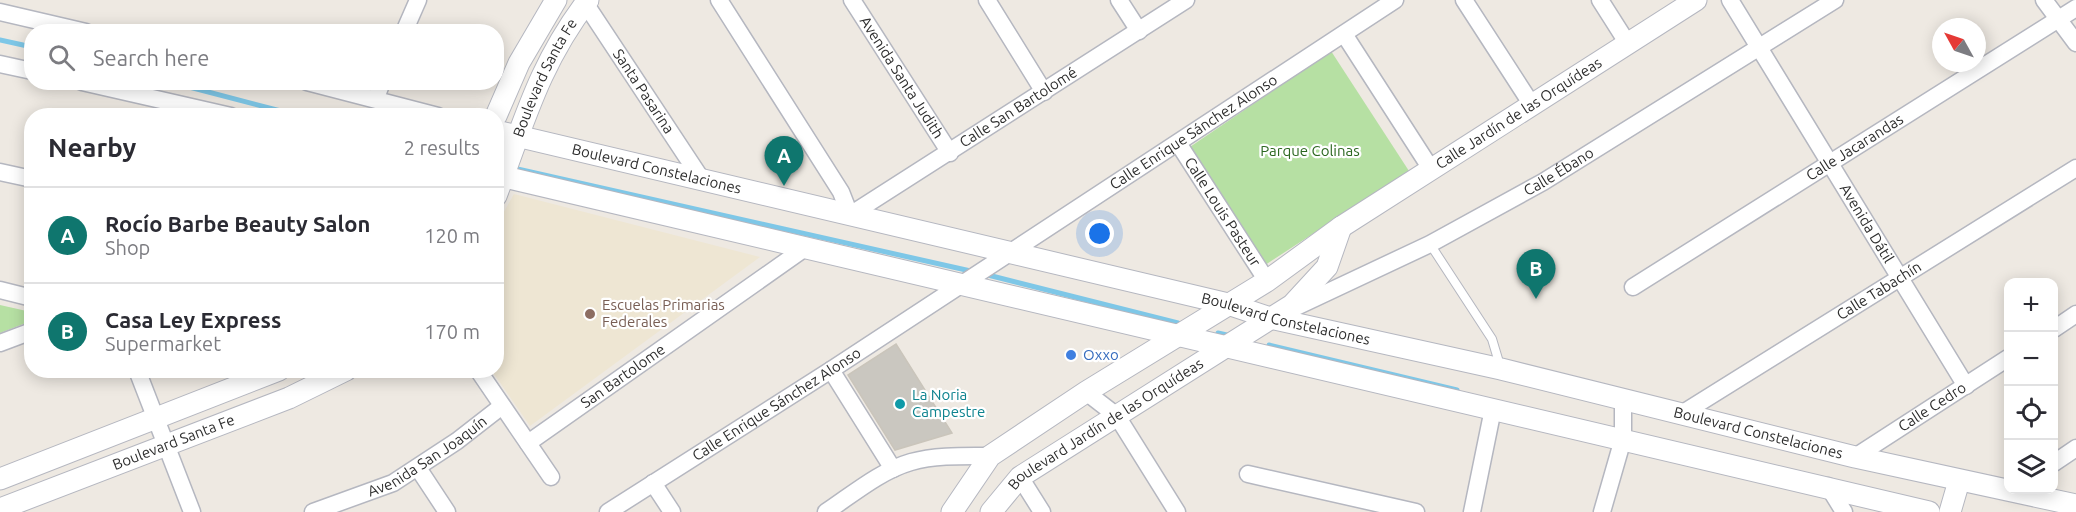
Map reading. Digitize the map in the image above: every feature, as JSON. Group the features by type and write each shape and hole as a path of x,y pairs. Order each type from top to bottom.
{"street":[{"path":"408,24 418,0"},
{"name":"Boulevard Santa Fe","path":"499,108 519,63 556,0"},
{"path":"719,0 841,192 850,215"},
{"name":"Avenida Santa Judith","path":"852,0 950,153"},
{"path":"987,0 1044,92"},
{"path":"1119,0 1139,31"},
{"name":"Calle San Bartolomé","path":"850,215 1186,0"},
{"name":"Calle Enrique Sánchez Alonso","path":"608,512 831,370 1395,0"},
{"path":"1464,0 1532,105"},
{"path":"1600,0 1628,44"},
{"name":"Calle Jardín de las Orquídeas","path":"1176,336 1267,281 1341,227 1696,0"},
{"name":"Avenida Dátil","path":"1730,0 1966,386"},
{"name":"Calle Ébano","path":"1270,318 1430,243 1543,182 1835,0"},
{"path":"2044,0 2076,44"},
{"name":"Boulevard Santa Fe","path":"504,171 549,58 586,1"},
{"name":"Santa Pasarina","path":"586,1 702,180"},
{"name":"Calle Jacarandas","path":"1633,287 2076,8"},
{"path":"0,12 52,24"},
{"path":"1344,34 1431,170"},
{"path":"0,64 24,69"},
{"path":"117,90 196,108"},
{"path":"342,90 410,108"},
{"path":"376,98 379,90"},
{"name":"Boulevard Constelaciones","path":"504,135 515,141 702,180 850,215 999,258 1228,304 1270,318 1501,369 1624,404 1683,413 1855,457 2004,489"},
{"name":"Calle Louis Pasteur","path":"1178,143 1267,281"},
{"name":"Calle Tabachín","path":"1683,413 2076,168"},
{"path":"0,172 24,177"},
{"path":"504,180 805,248 965,280 1176,336 1228,346 1493,409 1622,435 1929,512"},
{"path":"1270,318 1292,305 1327,267 1341,227"},
{"name":"San Bartolome","path":"528,443 805,248"},
{"path":"0,290 24,296"},
{"path":"2058,326 2076,314"},
{"name":"Boulevard Jardín de las Orquídeas","path":"991,512 1020,477 1270,318"},
{"path":"0,343 24,334"},
{"path":"952,512 990,456 1176,336"},
{"name":"Calle Cedro","path":"1855,457 2004,361"},
{"path":"831,370 893,469"},
{"path":"140,378 192,512"},
{"name":"Boulevard Santa Fe","path":"0,479 259,378"},
{"name":"Boulevard Santa Fe","path":"0,509 313,388 331,378"},
{"path":"483,378 551,477"},
{"path":"1086,392 1117,416 1178,512"},
{"path":"1602,512 1622,435 1624,404"},
{"name":"Avenida San Joaquín","path":"313,512 393,483 418,468 502,406"},
{"path":"1472,512 1493,409"},
{"path":"2058,460 2076,448"},
{"path":"826,512 893,469 911,462 940,457 990,456"},
{"path":"418,468 447,512"},
{"path":"1248,474 1416,512"},
{"path":"1020,477 1042,512"},
{"path":"1950,512 1959,481"},
{"path":"653,483 672,512"},
{"path":"1828,486 1844,512"},
{"name":"Boulevard Constelaciones","path":"2028,494 2076,505"}],"lane":[{"path":"1430,243 1487,330 1501,369"}],"shaded area":[{"name":"Escuelas Primarias Federales","path":"514,194 760,257 530,426 497,378 504,378 504,212"}],"green space":[{"name":"Parque Colinas","path":"1331,51 1409,171 1262,267 1184,151"},
{"path":"0,305 24,310 24,324 0,333"}],"building":[{"name":"La Noria Campestre","path":"896,344 952,433 895,450 848,375"}],"waterway":[{"path":"0,40 24,45"},
{"path":"201,90 269,108"},
{"path":"513,168 975,272"},
{"path":"984,274 1178,323"},
{"path":"1218,333 1231,336"},
{"path":"1269,345 1457,390"}],"place":[{"name":"Rocío Barbe Beauty Salon","path":"784,186"},
{"name":"Casa Ley Express","path":"1536,299"},
{"name":"Escuelas Primarias Federales","path":"590,314"},
{"name":"Oxxo","path":"1071,355"},
{"name":"La Noria Campestre","path":"900,404"}]}
